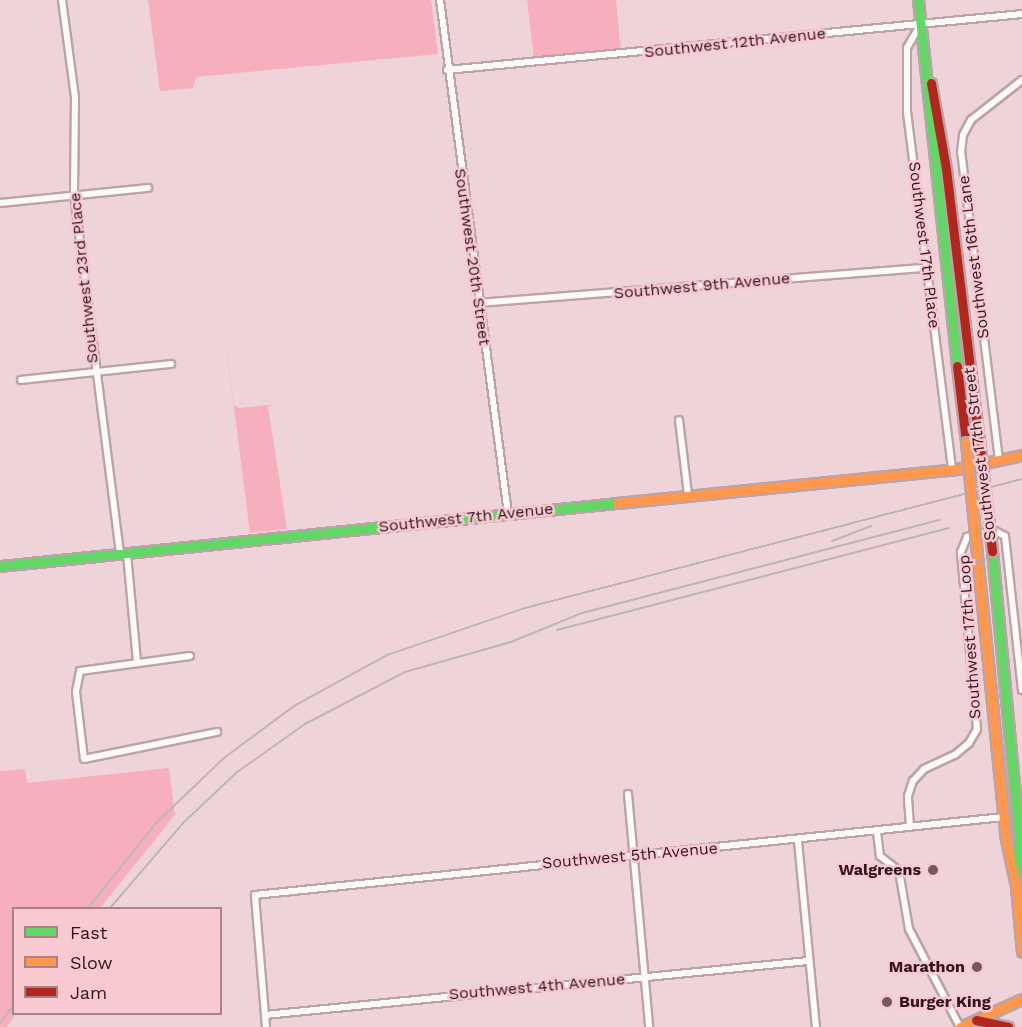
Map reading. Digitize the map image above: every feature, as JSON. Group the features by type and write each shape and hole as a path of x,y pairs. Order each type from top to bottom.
{"main road":[{"name":"Southwest 17th Street","path":"918,0 933,171 966,442 1004,817 1016,886 1022,952"},
{"name":"Southwest 17th Street","path":"921,24 946,169 992,551 1020,815 1016,886"},
{"name":"Southwest 7th Avenue","path":"0,566 688,494 952,469 1022,455"},
{"path":"960,1027 1022,999"},
{"path":"975,1020 1008,1027"}],"street":[{"name":"Southwest 23rd Place","path":"62,0 75,98 74,195 95,372 124,554 137,662"},
{"name":"Southwest 20th Street","path":"440,0 447,70 508,514"},
{"name":"Southwest 12th Avenue","path":"447,70 1022,14"},
{"name":"Southwest 17th Place","path":"921,24 907,48 906,77 926,268 952,469"},
{"name":"Southwest 16th Lane","path":"999,460 961,152 963,135 971,120 1022,80"},
{"path":"0,202 148,188"},
{"name":"Southwest 9th Avenue","path":"478,303 926,268"},
{"path":"21,380 171,364"},
{"path":"679,420 688,494"},
{"name":"Southwest 17th Loop","path":"910,827 908,796 913,781 924,769 962,748 977,729 961,552 967,537 993,530 1005,536 1020,654 1022,690"},
{"path":"190,656 80,671 76,692 84,759 218,732"},
{"path":"628,794 649,1027"},
{"name":"Southwest 5th Avenue","path":"265,1015 255,895 798,841 1004,817"},
{"path":"877,832 880,856 898,871 909,929 960,1027"},
{"path":"798,841 816,1027"},
{"name":"Southwest 4th Avenue","path":"265,1015 808,961"},
{"path":"265,1015 266,1027"}],"shaded area":[{"path":"148,0 431,0 438,54 196,77 193,88 160,91"},
{"path":"527,0 616,0 621,52 534,58"},
{"path":"215,259 234,405 239,408 276,404 268,406 287,529 250,533"},
{"path":"169,768 175,815 101,907 12,907 12,1015 15,1015 7,1027 0,1027 0,771 25,769 27,783"}],"railway":[{"path":"89,907 156,823 224,758 294,706 387,655 525,608 1022,479"},
{"path":"111,907 183,823 236,773 305,724 405,672 511,642 582,613 940,520"},
{"path":"832,541 871,526"},
{"path":"557,630 949,528"},
{"path":"0,1023 12,1008"}],"traffic: fast":[{"path":"918,0 957,366"},
{"path":"0,566 617,503"},
{"path":"992,551 1019,836 1017,874"}],"traffic: slow":[{"path":"966,442 977,555"},
{"path":"617,503 957,469 1022,455"},
{"path":"977,555 1006,839 1016,886 1022,952"},
{"path":"960,1027 1022,999"}],"traffic: jam":[{"path":"931,83 946,169 979,440"},
{"path":"957,366 966,442"},
{"path":"979,440 992,551"},
{"path":"976,1020 1008,1027"}],"place":[{"name":"Walgreens","path":"933,870"},
{"name":"Marathon","path":"977,967"},
{"name":"Burger King","path":"887,1002"}]}
